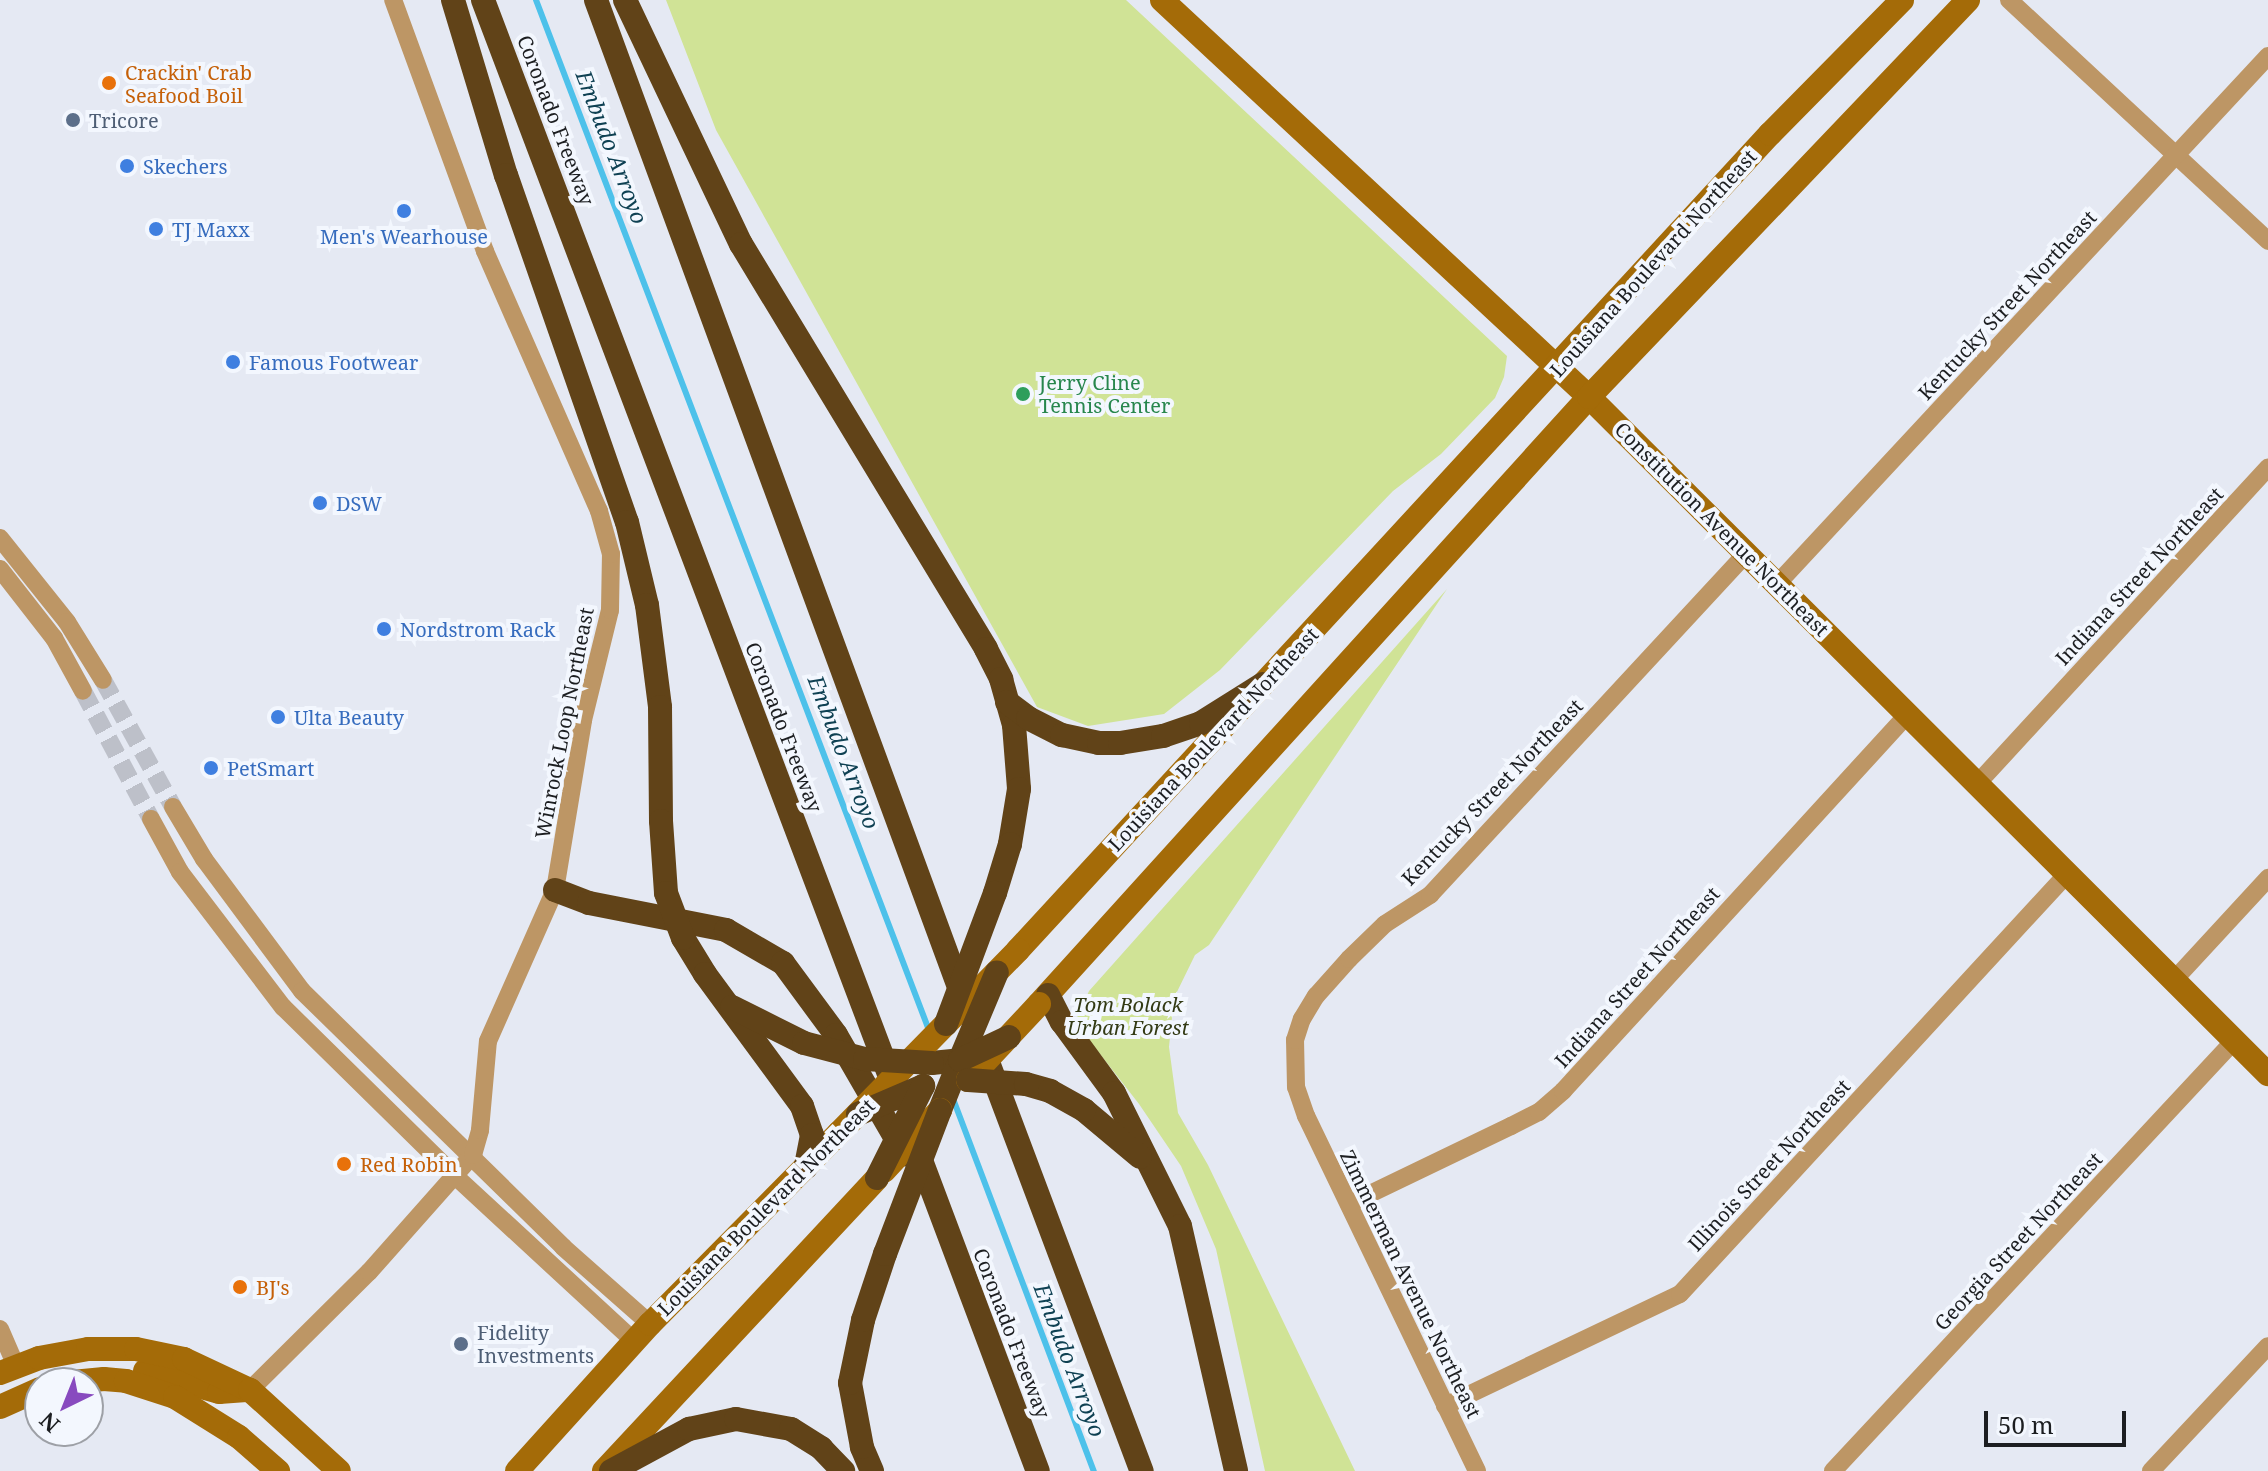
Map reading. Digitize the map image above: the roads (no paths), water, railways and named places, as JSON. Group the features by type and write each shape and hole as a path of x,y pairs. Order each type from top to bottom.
{"highway":[{"path":"453,0 506,175 627,522 647,605 660,707 661,821 666,893 683,938 705,974 807,1118 812,1135 806,1167"},
{"name":"Coronado Freeway","path":"483,0 561,198 1038,1471"},
{"path":"596,0 946,956 1142,1471"},
{"path":"625,0 741,244 986,649 1007,702 1019,758 1019,789 1010,844 946,1024"},
{"path":"1007,702 1028,718 1062,735 1099,743 1120,743 1201,723 1263,684"},
{"path":"555,890 589,903 726,930 759,946 783,963 836,1035 943,1219"},
{"path":"960,1074 997,972"},
{"path":"1043,1000 1114,1093 1163,1186 1187,1251 1236,1471"},
{"path":"730,1006 804,1043 839,1055 920,1062 960,1074 1026,1084 1050,1091 1084,1110 1151,1166"},
{"path":"870,1185 923,1086 920,1062"},
{"path":"858,1114 960,1074"},
{"path":"872,1471 862,1447 850,1383 856,1346 885,1254 940,1110"},
{"path":"611,1471 689,1429 736,1419 791,1429 821,1448 843,1471"}],"main road":[{"name":"Constitution Avenue Northeast","path":"1162,0 1589,397 2268,1074"},
{"name":"Louisiana Boulevard Northeast","path":"517,1471 642,1332 858,1114 920,1062 946,1024 1558,368 1770,134 1902,0"},
{"name":"Louisiana Boulevard Northeast","path":"604,1471 940,1110 960,1074 1009,1037 1589,397 1968,0"},
{"path":"8,1370 76,1350 136,1349 184,1359 250,1390 339,1471"},
{"path":"104,1369 129,1367 219,1392 250,1390"},
{"path":"104,1379 126,1381 175,1397 239,1437 278,1471"},
{"path":"0,1407 24,1396"}],"street":[{"name":"Winrock Loop Northeast","path":"393,0 485,251 599,511 611,554 610,610 583,720 555,890 488,1041 480,1130 473,1155"},
{"path":"2009,0 2268,241"},
{"name":"Kentucky Street Northeast","path":"1777,584 2268,56"},
{"name":"Indiana Street Northeast","path":"1977,784 2268,468"},
{"path":"0,538 46,594 103,680"},
{"name":"Kentucky Street Northeast","path":"1306,1116 1296,1087 1295,1040 1302,1019 1316,996 1385,924 1430,895 1747,553"},
{"path":"0,569 54,638 83,691"},
{"path":"25,600 46,594"},
{"name":"Indiana Street Northeast","path":"1349,1204 1525,1119 1563,1091 1908,714"},
{"path":"173,807 204,859 302,991 368,1059 473,1155 642,1332"},
{"path":"151,819 180,872 283,1007 454,1175 642,1332"},
{"name":"Illinois Street Northeast","path":"1445,1406 1680,1294 2067,874"},
{"path":"2174,980 2268,878"},
{"name":"Georgia Street Northeast","path":"1833,1471 2234,1041"},
{"name":"Zimmerman Avenue Northeast","path":"1306,1116 1477,1471"},
{"path":"250,1390 369,1272 473,1155"},
{"path":"0,1329 8,1370"},
{"path":"2151,1471 2268,1346"}],"waterway":[{"name":"Embudo Arroyo","path":"536,0 930,1033"},
{"name":"Embudo Arroyo","path":"952,1096 1094,1471"}],"tunnel":[{"path":"103,680 173,807"},
{"path":"83,691 151,819"}],"place":[{"name":"Crackin' Crab Seafood Boil","path":"109,83"},
{"name":"Tricore","path":"73,120"},
{"name":"Skechers","path":"127,166"},
{"name":"Men's Wearhouse","path":"404,211"},
{"name":"TJ Maxx","path":"156,229"},
{"name":"Famous Footwear","path":"233,362"},
{"name":"Jerry Cline Tennis Center","path":"1023,394"},
{"name":"DSW","path":"320,503"},
{"name":"Nordstrom Rack","path":"384,629"},
{"name":"Ulta Beauty","path":"278,717"},
{"name":"PetSmart","path":"211,768"},
{"name":"Red Robin","path":"344,1164"},
{"name":"BJ's","path":"240,1287"},
{"name":"Fidelity Investments","path":"461,1344"}],"park label":[{"name":"Tom Bolack Urban Forest","path":"1128,1016"}]}
